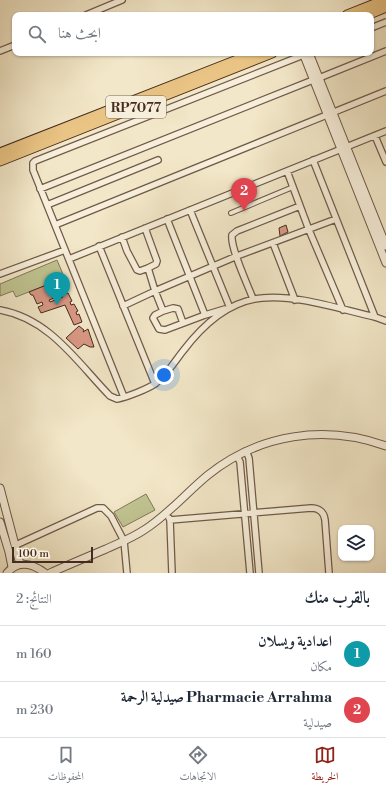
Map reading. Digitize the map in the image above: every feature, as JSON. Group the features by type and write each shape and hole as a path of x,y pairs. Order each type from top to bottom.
{"main road":[{"path":"355,12 385,0"},
{"path":"374,12 386,7"},
{"name":"RP7077","path":"0,153 246,56"},
{"name":"RP7077","path":"0,161 264,56"}],"street":[{"path":"93,12 122,0"},
{"path":"374,27 386,22"},
{"path":"0,51 12,46"},
{"path":"374,56 386,51"},
{"path":"124,397 40,189 32,168 33,163 299,56"},
{"path":"308,56 329,114 386,246"},
{"path":"40,189 374,56"},
{"path":"55,224 386,91"},
{"path":"69,259 386,131"},
{"path":"375,136 386,162"},
{"path":"343,148 386,263"},
{"path":"47,205 158,160"},
{"path":"313,160 375,317"},
{"path":"287,171 309,230 342,310"},
{"path":"231,213 293,187"},
{"path":"253,299 232,238 235,232 300,206"},
{"path":"190,210 212,266 232,307"},
{"path":"168,219 189,277 205,315"},
{"path":"123,306 212,266 336,219"},
{"path":"122,237 127,251 137,270 140,271 148,268 156,264 157,261 145,228"},
{"path":"273,244 296,300"},
{"path":"99,246 155,384"},
{"path":"0,274 65,250"},
{"path":"148,268 155,291 164,311"},
{"path":"182,323 178,309 173,308 155,315 153,318 158,328 165,330 253,299 268,297 296,300 375,317 386,321"},
{"path":"0,310 12,313 48,332 63,344 110,396 116,399 155,384 200,331 220,314 232,307"},
{"path":"50,573 124,541 168,517 208,475 246,451 264,444 283,439 323,435 356,437 386,446"},
{"path":"246,451 249,458 259,573"},
{"path":"237,456 240,462 250,573"},
{"path":"0,488 20,564"},
{"path":"16,545 100,508 108,512 124,541 127,573"},
{"path":"168,517 245,514 311,508 318,509 321,511 326,520 328,573"},
{"path":"168,517 172,573"},
{"path":"0,522 9,552 9,570 20,564 33,565 44,573"}],"green space":[{"path":"57,260 67,284 52,291 49,284 16,297 13,291 0,296 0,284"},
{"path":"146,494 155,510 123,527 114,512"}],"building":[{"path":"286,225 288,232 280,236 279,228"},
{"path":"49,284 54,298 49,300 50,302 63,297 62,295 68,293 72,301 70,302 71,305 74,304 78,311 76,312 77,315 79,314 82,322 74,325 65,305 41,313 38,307 43,305 42,302 37,304 33,295 29,292"},
{"path":"79,326 84,330 83,332 88,329 94,347 84,344 78,349 66,338"}],"place":[{"name":"Pharmacie Arrahma صيدلية الرحمة","path":"244,211"},
{"name":"اعدادية ويسلان","path":"57,305"}]}
